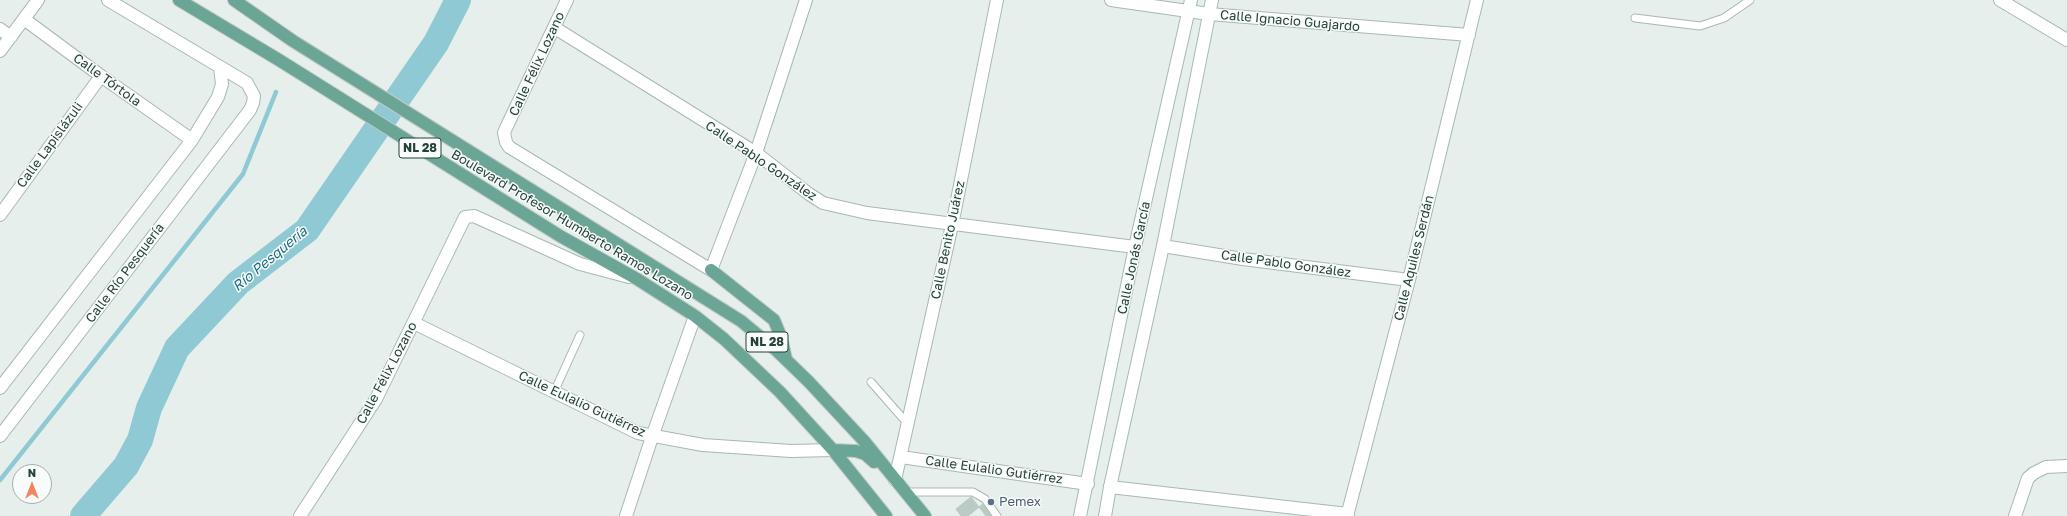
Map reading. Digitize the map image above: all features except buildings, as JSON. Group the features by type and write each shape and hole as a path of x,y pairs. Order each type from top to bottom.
{"main road":[{"name":"Boulevard Profesor Humberto Ramos Lozano","path":"179,0 279,60 560,236 637,279 695,316 751,363 833,450 886,516"},
{"name":"Boulevard Profesor Humberto Ramos Lozano","path":"234,0 293,41 570,214 658,267 741,321 786,359 864,441 925,516"},
{"path":"711,270 774,320 781,337 786,359"},
{"path":"833,450 862,452 892,477"}],"street":[{"path":"0,51 38,0"},
{"path":"0,388 192,140 218,97 222,84 220,68 108,0"},
{"name":"Calle Félix Lozano","path":"567,0 555,28 506,128 504,138 509,147 711,270"},
{"path":"711,270 756,153 806,0"},
{"name":"Calle Benito Juárez","path":"892,477 901,457 907,423 952,225 997,0"},
{"name":"Calle Ignacio Guajardo","path":"1111,0 1190,6 1210,14 1469,35"},
{"name":"Calle Jonás García","path":"1105,516 1110,487 1163,246 1212,0"},
{"name":"Calle Aquiles Serdán","path":"1347,515 1409,280 1477,0"},
{"path":"2000,0 2067,40"},
{"name":"Calle Jonás García","path":"1080,516 1088,484 1135,247 1190,6"},
{"name":"Calle Tórtola","path":"24,19 101,76 192,140"},
{"name":"Calle Pablo González","path":"555,28 756,153 809,194 823,202 867,213 952,225 1135,247"},
{"path":"0,29 11,37"},
{"name":"Calle Río Pesquería","path":"0,436 250,110 254,96 247,83 220,68"},
{"name":"Calle Lapislázuli","path":"0,215 101,76"},
{"name":"Calle Félix Lozano","path":"300,516 376,399 465,217 474,216 580,264 637,279"},
{"name":"Calle Pablo González","path":"1163,246 1243,259 1409,280"},
{"path":"626,516 695,316"},
{"name":"Calle Eulalio Gutiérrez","path":"414,323 638,433 652,437 703,445 755,449 833,450"},
{"name":"Calle Eulalio Gutiérrez","path":"901,457 1088,484"},
{"path":"2015,516 2028,478 2034,472 2046,467 2067,466"},
{"path":"1110,487 1291,512 1347,515"}],"lane":[{"path":"1635,18 1700,26 1724,18 1750,0"},
{"path":"554,392 580,335"},
{"path":"871,382 907,423"},
{"path":"906,492 973,492 985,500 997,516"}],"waterway":[{"name":"Río Pesquería","path":"83,516 126,466 140,440 149,408 177,348 238,283 307,230 436,43 458,0"},
{"path":"0,480 243,174 276,92"}],"place":[{"name":"Pemex","path":"991,502"}]}
